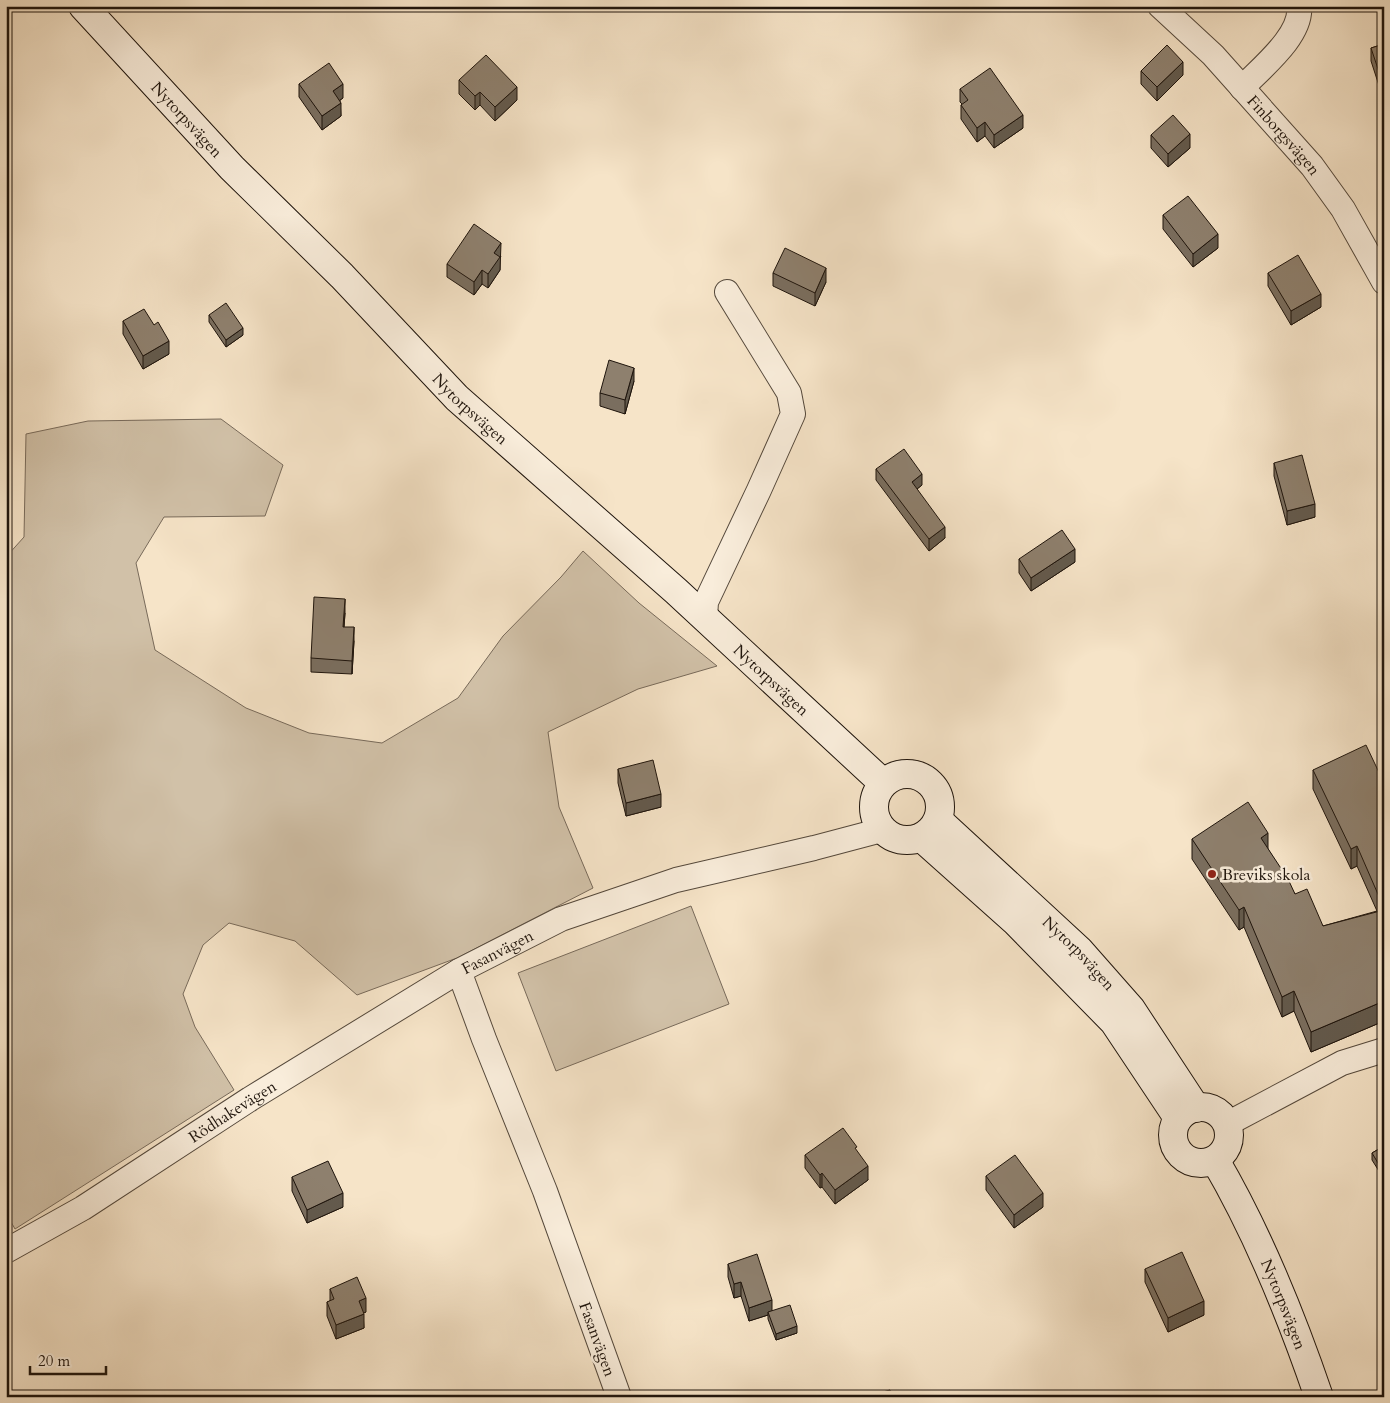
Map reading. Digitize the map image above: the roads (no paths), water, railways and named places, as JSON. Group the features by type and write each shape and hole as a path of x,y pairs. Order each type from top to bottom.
{"street":[{"name":"Nytorpsvägen","path":"83,6 232,168 342,276 457,398 705,618 883,783"},
{"name":"Finborgsvägen","path":"1160,6 1213,55 1312,166 1343,209 1384,282"},
{"path":"1242,88 1286,41 1295,28 1299,6"},
{"path":"705,618 706,602 793,414 790,393 727,292"},
{"path":"899,774 922,776 933,784 938,792 941,805 930,829 909,840 898,839 882,830 876,821 874,806 876,792 883,783 899,774"},
{"name":"Nytorpsvägen","path":"930,829 1079,950 1131,1009 1187,1113"},
{"name":"Fasanvägen","path":"619,1397 545,1191 459,971 561,919 676,880 882,830"},
{"name":"Rödhakevägen","path":"6,1251 84,1208 250,1100 459,971"},
{"path":"1226,1124 1342,1063 1384,1050"},
{"path":"1206,1108 1222,1116 1226,1124 1229,1132 1229,1141 1225,1149 1215,1160 1200,1164 1190,1161 1181,1156 1175,1147 1172,1138 1174,1127 1187,1113 1206,1108"},
{"name":"Nytorpsvägen","path":"1215,1160 1238,1200 1272,1273 1320,1397"}],"place":[{"name":"Breviks skola","path":"1212,874"}]}
